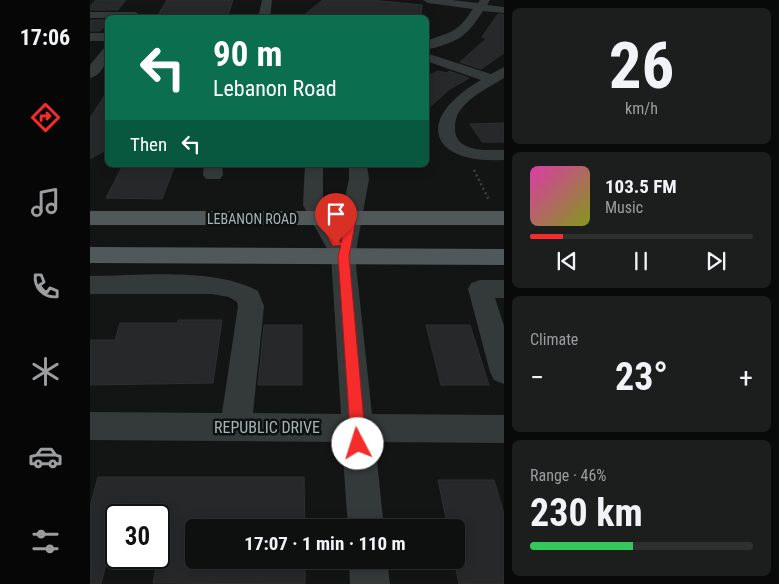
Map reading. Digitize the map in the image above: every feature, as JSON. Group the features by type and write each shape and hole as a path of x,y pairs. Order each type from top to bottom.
{"main road":[{"name":"LEBANON ROAD","path":"90,218 499,218"},
{"path":"90,255 504,257"}],"street":[{"path":"264,15 267,0"},
{"path":"428,0 482,4 504,10"},
{"path":"429,54 454,43 452,39 468,24 482,4"},
{"path":"90,15 136,13"},
{"path":"90,37 105,37"},
{"path":"93,67 105,55"},
{"path":"429,56 499,75"},
{"path":"499,75 469,94 452,110 446,127 448,139 457,148 483,155 504,155"},
{"path":"314,167 313,205 323,219 343,256"},
{"path":"358,167 359,179 343,256 365,519"},
{"path":"90,285 212,285 236,290 249,298 251,306 236,427"},
{"path":"504,289 480,289 504,372"},
{"name":"REPUBLIC DRIVE","path":"90,426 504,428"},
{"path":"369,569 370,584"}],"path":[{"path":"457,148 484,186 499,218"}],"building":[{"path":"96,0 126,0 118,10 90,10 90,6"},
{"path":"167,0 233,0 228,15 158,15"},
{"path":"323,0 371,0 422,5 421,15 304,15"},
{"path":"498,14 504,15 504,53 481,69 460,62 486,39 482,37"},
{"path":"90,20 105,20 105,25 100,31 90,31"},
{"path":"438,71 447,73 449,71 469,78 450,89 429,107 429,76"},
{"path":"105,95 105,151 90,159 90,118"},
{"path":"504,123 504,142 482,142 470,124"},
{"path":"122,167 174,167 162,199 106,198"},
{"path":"178,320 222,320 213,383 90,385 90,340 115,340 120,323 178,323"},
{"path":"264,325 302,325 302,385 258,385"},
{"path":"426,325 470,325 489,385 441,385"},
{"path":"98,477 304,477 305,519 185,519 185,569 305,569 305,584 153,583 156,569 170,569 170,504 105,504 105,568 101,584 90,584 90,506"},
{"path":"438,480 494,480 504,514 504,584 459,584 456,569 465,569 465,519 446,519"}],"route":[{"path":"336,244 323,219 352,219 343,256 358,444"}]}
